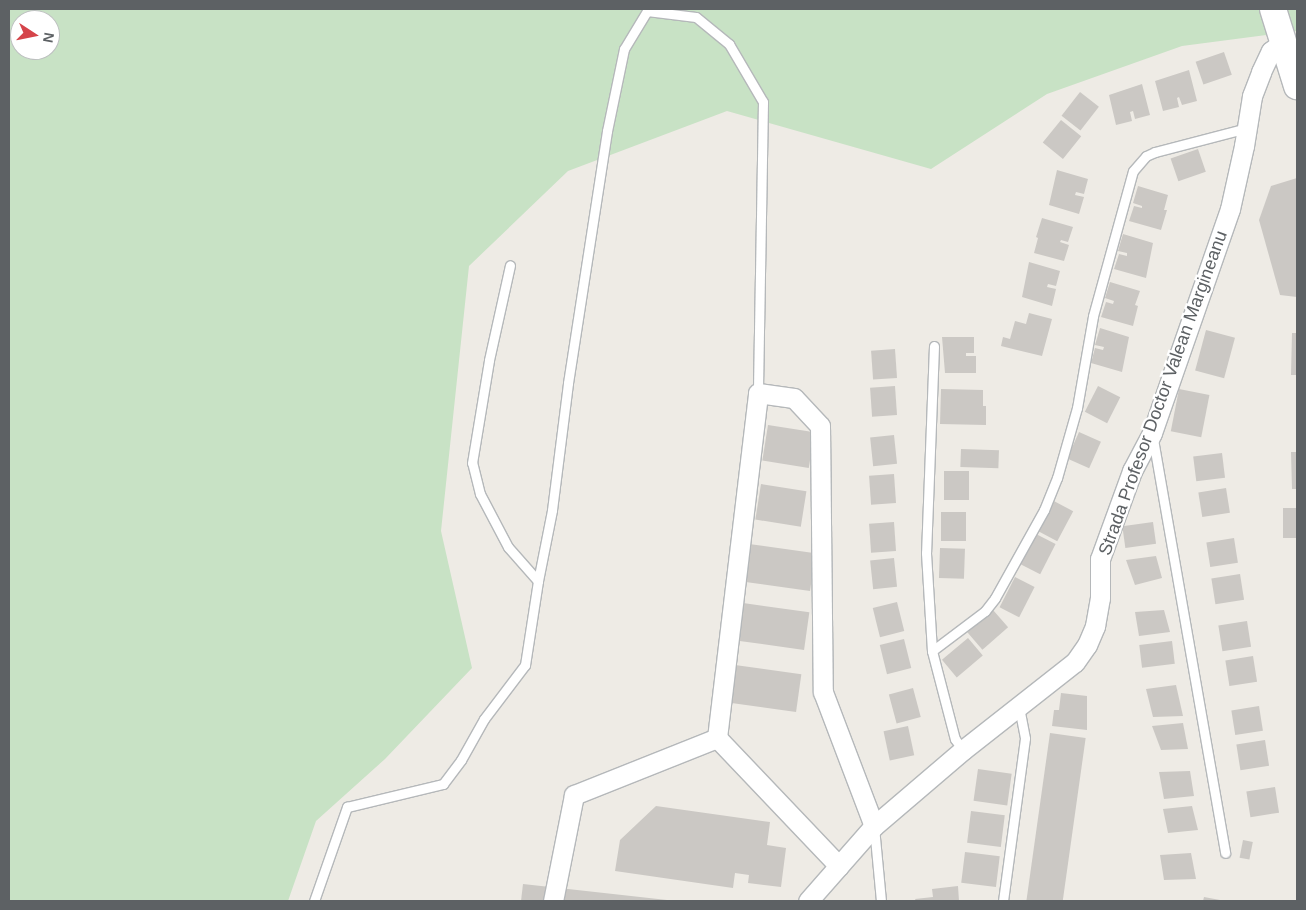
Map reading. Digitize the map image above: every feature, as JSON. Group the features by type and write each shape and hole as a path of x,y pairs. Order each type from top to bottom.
{"street":[{"path":"1273,9 1297,86"},
{"name":"Strada Profesor Doctor Valean Margineanu","path":"808,901 874,826 1018,705 1075,662 1086,645 1095,626 1100,598 1100,559 1132,471 1152,433 1230,208 1248,128 1252,96 1271,51 1283,42"},
{"path":"717,738 758,393 794,398 820,426 823,692 874,826"},
{"path":"717,738 839,866"},
{"path":"554,901 574,795 717,738"}],"lane":[{"path":"314,901 348,807 443,784 461,760 484,720 525,665 538,581 552,510 574,346 607,131 624,49 647,12 696,17 729,44 763,102 758,393"},
{"path":"932,651 985,611 995,598 1044,510 1057,478 1077,408 1094,316 1133,171 1146,156 1155,152 1213,136 1239,132 1248,128"},
{"path":"510,265 489,360 472,463 480,494 508,547 538,581"},
{"path":"934,346 926,553 932,651 955,740 963,750"},
{"path":"1152,433 1225,853"},
{"path":"1002,901 1025,738 1018,705"},
{"path":"874,826 881,901"}],"green space":[{"path":"9,9 1297,9 1297,31 1182,46 1047,94 931,169 727,111 568,171 469,266 441,531 472,668 385,759 316,821 288,901 9,901"}],"building":[{"path":"1224,52 1232,75 1203,84 1196,62"},
{"path":"1189,70 1197,101 1182,105 1179,97 1177,98 1179,107 1163,111 1155,81"},
{"path":"1142,84 1150,115 1135,119 1133,111 1130,112 1132,121 1116,125 1109,95"},
{"path":"1080,92 1099,107 1080,130 1062,116"},
{"path":"1061,120 1081,136 1063,159 1043,143"},
{"path":"1198,149 1206,172 1178,181 1171,158"},
{"path":"1057,170 1088,179 1084,194 1076,192 1075,195 1084,197 1079,214 1049,205"},
{"path":"1297,178 1297,297 1280,295 1259,220 1271,186"},
{"path":"1138,186 1168,195 1164,210 1167,210 1161,230 1129,221 1134,206 1142,208 1142,206 1133,203"},
{"path":"1042,218 1073,227 1068,242 1061,240 1060,242 1069,245 1064,261 1034,253 1038,238 1036,237"},
{"path":"1123,234 1153,243 1146,278 1114,269 1119,254 1127,256 1127,253 1118,251"},
{"path":"1029,262 1060,271 1056,286 1048,284 1047,287 1056,289 1052,306 1022,297"},
{"path":"1110,282 1140,291 1135,305 1138,306 1133,326 1101,317 1106,302 1113,304 1114,301 1105,298"},
{"path":"1029,313 1052,319 1042,356 1001,346 1003,337 1010,339 1015,321 1026,324"},
{"path":"1100,328 1129,337 1122,372 1091,363 1095,348 1103,350 1104,347 1095,345"},
{"path":"1206,330 1235,338 1224,378 1195,371"},
{"path":"1292,333 1297,333 1297,375 1291,375"},
{"path":"942,337 974,337 974,353 966,353 966,356 976,356 976,373 945,373"},
{"path":"895,349 897,378 873,380 871,351"},
{"path":"895,386 897,415 872,417 870,388"},
{"path":"1098,386 1120,397 1107,423 1085,412"},
{"path":"941,389 983,390 983,406 986,406 986,425 940,424"},
{"path":"1179,389 1209,395 1201,437 1171,431"},
{"path":"768,425 814,432 809,468 762,461"},
{"path":"1079,432 1101,442 1089,468 1067,458"},
{"path":"894,435 897,464 873,466 870,438"},
{"path":"961,449 999,450 998,468 960,467"},
{"path":"1291,452 1297,452 1297,489 1292,489"},
{"path":"1222,453 1225,478 1196,481 1193,457"},
{"path":"944,471 969,471 969,500 944,500"},
{"path":"894,474 896,503 871,505 869,476"},
{"path":"761,484 806,491 801,527 755,520"},
{"path":"1226,488 1230,513 1202,517 1198,492"},
{"path":"1052,500 1073,511 1057,541 1036,530"},
{"path":"1283,508 1297,508 1297,538 1283,538"},
{"path":"941,512 966,512 966,541 941,541"},
{"path":"894,522 896,551 871,553 869,524"},
{"path":"1153,522 1156,544 1125,548 1122,526"},
{"path":"1036,534 1056,544 1040,574 1021,564"},
{"path":"1234,538 1238,563 1210,567 1206,542"},
{"path":"749,544 815,553 810,591 744,582"},
{"path":"940,548 965,549 964,579 939,578"},
{"path":"1156,556 1162,578 1135,585 1126,560"},
{"path":"894,558 897,587 873,589 870,561"},
{"path":"1240,574 1244,600 1215,604 1211,579"},
{"path":"1015,577 1035,587 1019,617 1000,607"},
{"path":"897,602 904,631 880,637 873,608"},
{"path":"743,603 809,612 804,650 738,641"},
{"path":"993,610 1008,627 982,650 967,632"},
{"path":"1164,610 1170,632 1139,636 1135,612"},
{"path":"1247,621 1251,647 1222,651 1218,626"},
{"path":"968,638 983,656 957,677 942,660"},
{"path":"904,639 911,668 887,674 880,645"},
{"path":"1172,641 1175,664 1142,668 1139,645"},
{"path":"1253,656 1257,682 1229,686 1225,660"},
{"path":"735,665 801,674 796,712 730,703"},
{"path":"1176,685 1183,716 1153,717 1146,689"},
{"path":"913,688 921,717 897,723 889,694"},
{"path":"1061,693 1087,696 1087,730 1052,726 1054,710 1059,710"},
{"path":"1259,706 1263,731 1235,735 1231,710"},
{"path":"1183,723 1188,749 1161,750 1152,726"},
{"path":"908,726 914,755 890,761 884,731"},
{"path":"1050,733 1086,738 1063,901 1026,901"},
{"path":"1265,740 1269,766 1240,770 1236,745"},
{"path":"978,769 1012,774 1007,805 974,801"},
{"path":"1190,771 1194,796 1164,799 1159,772"},
{"path":"1275,787 1279,813 1250,817 1246,792"},
{"path":"656,806 770,822 767,845 786,848 781,887 748,883 749,875 735,873 733,888 615,871 620,840"},
{"path":"1192,806 1198,830 1168,833 1163,809"},
{"path":"971,811 1005,815 1001,847 967,843"},
{"path":"1243,840 1253,842 1249,860 1240,858"},
{"path":"965,852 1000,856 996,887 961,883"},
{"path":"1191,853 1196,879 1164,880 1160,855"},
{"path":"523,884 667,900 667,901 521,901"},
{"path":"958,886 959,901 916,901 915,899 933,897 932,889"},
{"path":"1204,897 1220,900 1220,901 1203,901"}]}
